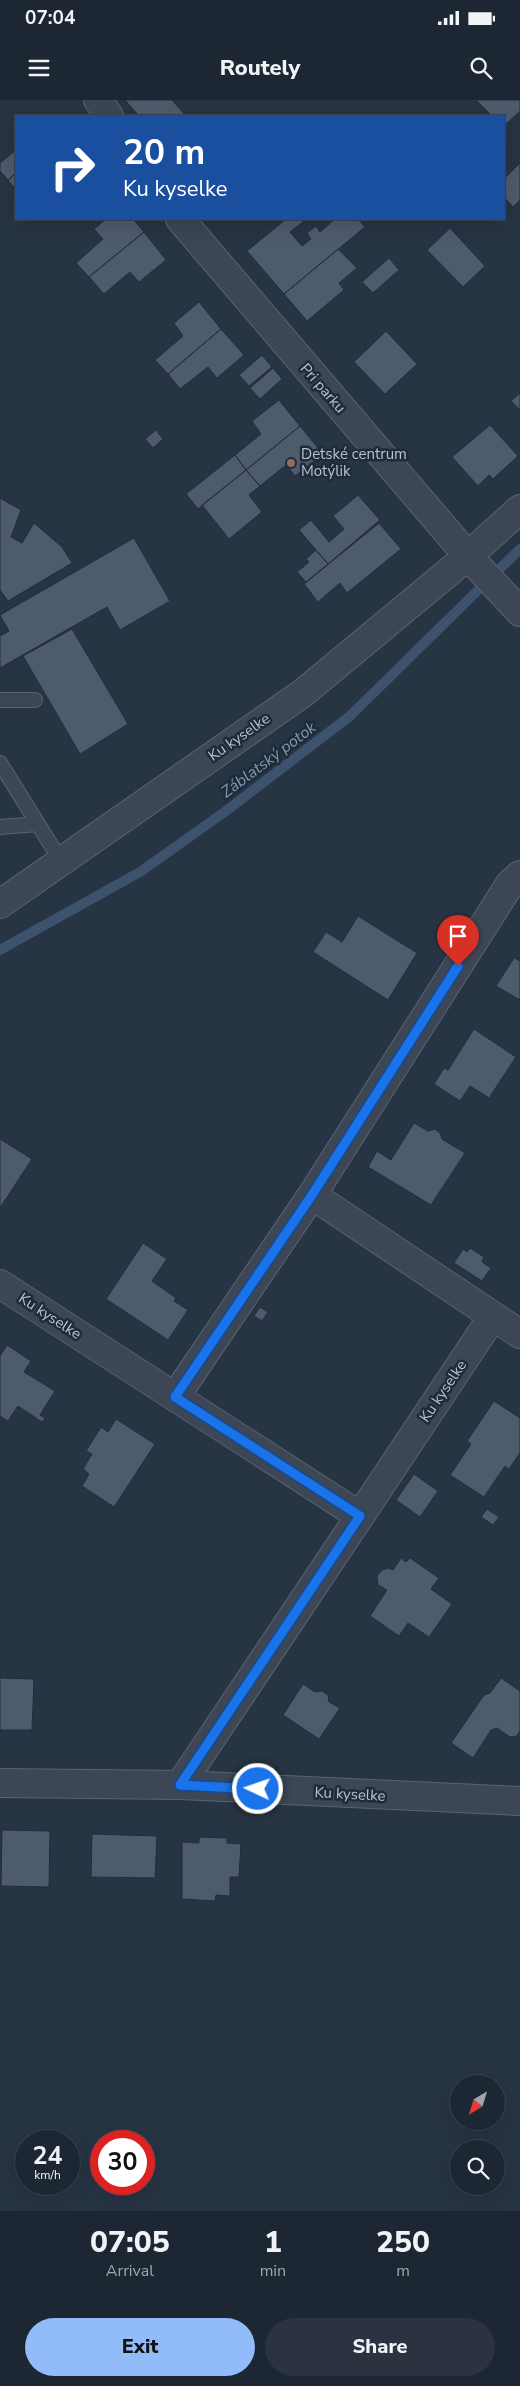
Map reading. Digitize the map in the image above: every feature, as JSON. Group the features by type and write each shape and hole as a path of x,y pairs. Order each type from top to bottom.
{"street":[{"path":"98,100 108,115"},
{"name":"Pri parku","path":"181,220 468,556"},
{"name":"Ku kyselke","path":"0,904 303,693 468,556 520,509"},
{"path":"468,556 520,612"},
{"path":"175,1397 312,1195 510,884 520,875"},
{"path":"312,1195 520,1334"},
{"name":"Ku kyselke","path":"0,1284 360,1516"},
{"name":"Ku kyselke","path":"180,1785 493,1316"},
{"name":"Ku kyselke","path":"0,1783 180,1785 520,1801"}],"lane":[{"path":"0,700 35,700"},
{"path":"0,764 61,861"},
{"path":"0,827 38,824"}],"building":[{"path":"125,100 172,100 185,115 138,115"},
{"path":"476,100 520,100 520,111 505,125 505,115 491,115"},
{"path":"15,151 15,174 8,180 0,171 0,163"},
{"path":"520,163 520,200 513,207 505,198 505,178"},
{"path":"15,174 15,189 8,180"},
{"path":"105,220 134,220 144,232 89,277 76,263 103,239 94,229"},
{"path":"285,220 301,220 303,222 290,232 302,246 311,239 307,233 316,226 320,232 334,220 359,220 365,227 284,294 247,251"},
{"path":"450,228 485,266 463,287 427,250"},
{"path":"144,232 166,260 139,282 130,272 104,294 89,277"},
{"path":"338,249 357,268 339,283 344,290 307,321 284,294"},
{"path":"389,258 399,270 373,293 362,282"},
{"path":"199,302 221,329 168,374 155,360 183,336 174,323"},
{"path":"221,329 244,355 217,378 208,367 180,389 168,374"},
{"path":"386,331 417,364 385,394 354,362"},
{"path":"262,355 272,367 249,386 239,375"},
{"path":"273,368 282,379 260,399 250,388"},
{"path":"520,393 520,410 511,401"},
{"path":"279,400 300,426 246,470 235,455 261,434 252,421"},
{"path":"490,425 518,456 493,479 489,475 478,486 452,457"},
{"path":"300,426 323,454 295,476 286,465 260,486 246,470"},
{"path":"156,430 163,439 153,448 145,439"},
{"path":"235,455 246,470 198,509 186,494"},
{"path":"246,470 260,486 249,495 262,512 229,539 202,505"},
{"path":"358,495 380,520 328,564 299,530 311,520 329,542 344,529 333,516"},
{"path":"0,498 21,510 11,537 22,543 34,523 62,547 72,563 8,601 0,590"},
{"path":"379,523 401,549 347,593 340,583 318,602 304,584"},
{"path":"134,538 170,601 120,630 107,607 0,668 0,636 9,631 0,615"},
{"path":"316,550 328,564 306,582 297,572 309,562 306,559"},
{"path":"72,629 128,724 80,754 23,656"},
{"path":"358,916 417,953 388,1000 313,952 326,932 342,942"},
{"path":"514,958 520,961 520,1000 496,986"},
{"path":"474,1029 516,1057 489,1098 470,1086 460,1101 434,1084 444,1068 448,1070"},
{"path":"414,1123 428,1131 435,1129 440,1133 442,1139 465,1153 431,1205 368,1167 377,1151 391,1160"},
{"path":"0,1139 32,1159 0,1208"},
{"path":"143,1243 167,1259 152,1281 176,1298 174,1301 188,1310 168,1340 106,1299"},
{"path":"470,1248 484,1257 482,1262 491,1268 482,1281 454,1263 463,1249 467,1252"},
{"path":"260,1307 268,1312 262,1321 254,1316"},
{"path":"7,1345 31,1361 24,1372 55,1391 40,1415 45,1418 42,1422 18,1406 8,1421 0,1416 0,1356"},
{"path":"494,1401 520,1418 520,1453 509,1469 505,1466 484,1497 450,1475 471,1444 467,1441"},
{"path":"116,1419 155,1444 114,1507 82,1486 89,1474 83,1469 92,1454 86,1451 101,1427 108,1432"},
{"path":"414,1474 438,1491 420,1517 396,1500"},
{"path":"487,1509 499,1517 493,1525 481,1517"},
{"path":"401,1558 406,1562 410,1558 439,1578 431,1589 452,1604 429,1637 408,1623 399,1636 370,1616 387,1590 378,1585 377,1576 382,1570 389,1568 393,1570"},
{"path":"0,1678 34,1679 32,1730 0,1730"},
{"path":"501,1678 520,1691 520,1731 517,1736 510,1737 497,1728 491,1730 473,1758 451,1743 484,1695 490,1693"},
{"path":"303,1684 315,1692 322,1691 328,1695 329,1702 340,1708 319,1739 283,1715"},
{"path":"2,1830 50,1831 49,1887 1,1886"},
{"path":"92,1834 157,1836 155,1878 91,1877"},
{"path":"199,1837 227,1838 227,1843 241,1844 239,1877 230,1877 230,1896 216,1895 215,1901 182,1899 182,1842 199,1843"}],"waterway":[{"name":"Záblatský potok","path":"0,950 140,872 226,811 350,716 520,549"}],"place":[{"name":"Detské centrum Motýlik","path":"291,463"}],"route":[{"path":"258,1789 180,1785 360,1516 175,1397 312,1195 458,966"}]}
